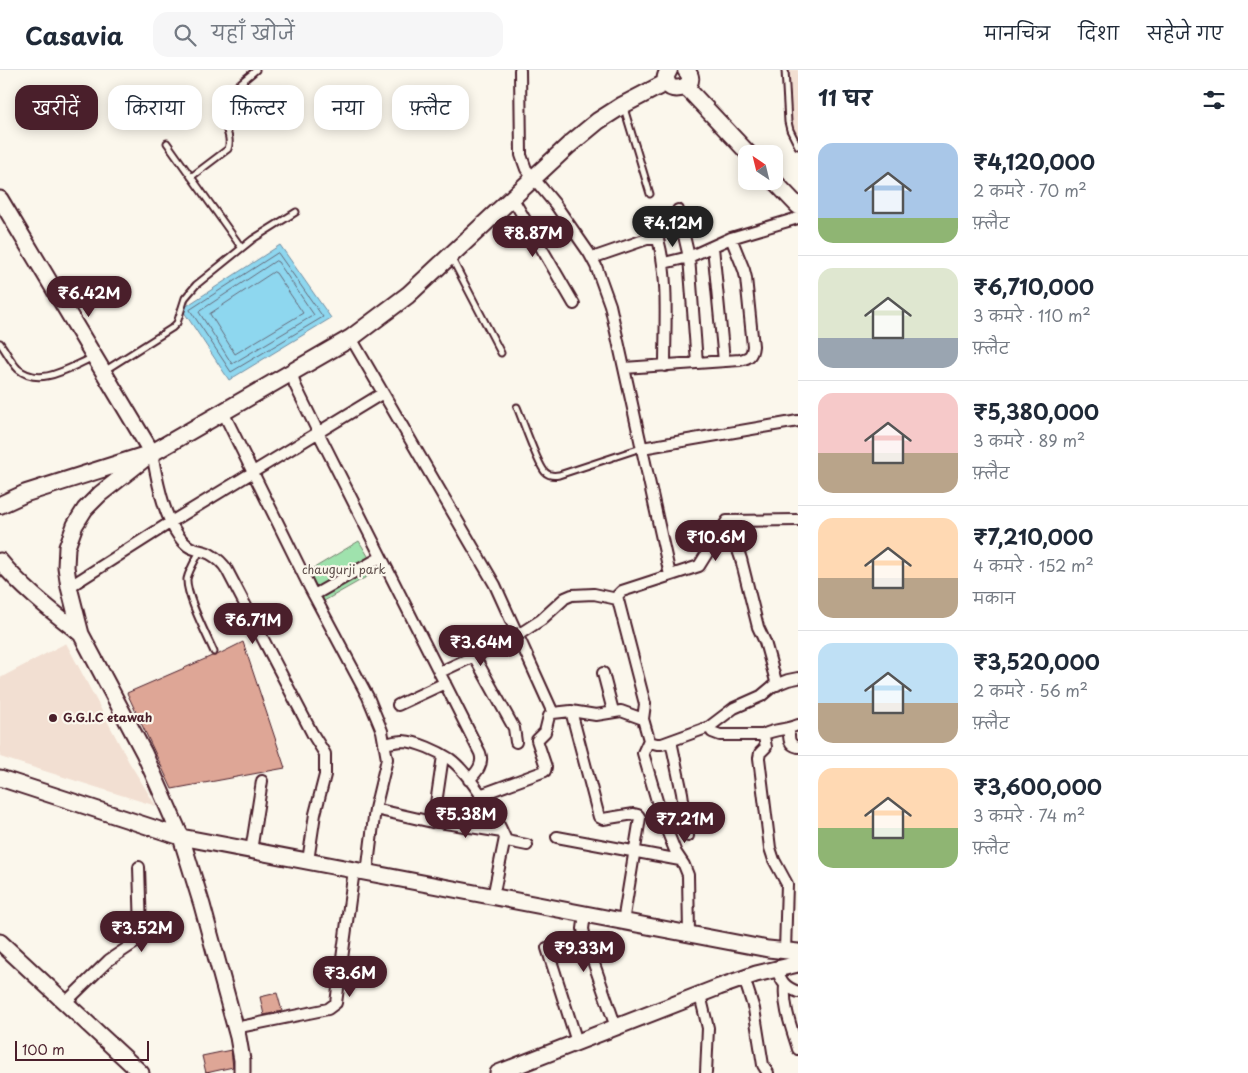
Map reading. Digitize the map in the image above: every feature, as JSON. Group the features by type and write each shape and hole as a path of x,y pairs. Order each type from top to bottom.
{"main road":[{"path":"0,504 26,493 152,453 351,338 408,295 576,139 598,121 668,76 672,88 679,90 689,75"}],"street":[{"path":"520,70 521,154 526,169 555,204 592,258 610,305 670,575"},
{"path":"689,75 741,145"},
{"path":"783,190 798,206"},
{"path":"0,199 152,453 162,502 171,522 188,546 210,554 222,562 312,733 325,754 325,775 315,814 308,862"},
{"path":"513,199 574,304"},
{"path":"678,210 689,257 697,363"},
{"path":"664,263 689,257 731,238 798,218"},
{"path":"624,368 724,362 748,358 752,353 753,346 746,278 731,238"},
{"path":"592,258 647,239 658,239 664,263 665,366"},
{"path":"713,247 724,362"},
{"path":"351,338 495,585 554,713"},
{"path":"292,373 295,385 318,432 481,756 478,770 469,780"},
{"path":"69,588 171,522 383,393"},
{"path":"223,412 314,595 368,697 382,731 387,759 360,872 336,1003 328,1009 235,1028"},
{"path":"642,448 798,421"},
{"path":"152,453 100,494 85,509 75,525 68,547 66,567 69,588 81,634 144,753 181,837 202,905 235,1028 242,1060 242,1073"},
{"path":"689,934 688,876 684,865 676,853 662,818 643,753 648,744 643,719 644,701 617,596 622,591 699,566 727,521 798,520"},
{"path":"728,521 741,559 758,627 765,642 776,684"},
{"path":"314,595 381,556"},
{"path":"0,561 14,578 37,599 81,634"},
{"path":"440,672 511,639 541,620 565,598 572,595 594,594 617,599"},
{"path":"474,656 514,728 516,742"},
{"path":"603,673 613,711"},
{"path":"648,744 671,741 709,727 734,708 761,696 776,684 798,678"},
{"path":"398,705 445,683"},
{"path":"571,711 599,816 603,819 634,814 640,818 624,922"},
{"path":"480,796 545,771 546,767 537,740 546,732 549,716 554,713 571,711 596,715 613,711 624,711 643,719"},
{"path":"712,732 720,735 764,735 793,727 790,742 798,747"},
{"path":"0,778 181,837 768,949 792,951 786,884 772,855 759,764 759,755 766,747 764,735"},
{"path":"384,744 403,741 418,744 450,760 469,780 507,841 527,845"},
{"path":"671,741 682,793 688,836"},
{"path":"433,821 443,756"},
{"path":"251,851 262,780"},
{"path":"375,809 430,823 433,821 504,835"},
{"path":"493,897 504,835"},
{"path":"557,837 680,860"},
{"path":"66,1003 109,960 140,938 138,867"},
{"path":"585,914 583,929 585,938 616,1027"},
{"path":"0,942 141,1073"},
{"path":"547,948 577,1042"},
{"path":"498,1073 744,978 798,964"},
{"path":"777,969 780,979 785,986 798,992"},
{"path":"744,978 754,1009 762,1061 768,1073"},
{"path":"785,986 784,998 786,1008 798,1049"},
{"path":"700,995 708,1028 706,1073"}],"lane":[{"path":"191,177 228,148 230,137 222,116 223,103 227,96 256,70"},
{"path":"786,70 788,122 798,146"},
{"path":"623,105 650,194"},
{"path":"167,144 242,247"},
{"path":"103,371 172,328 177,323 189,292 242,247 296,212"},
{"path":"451,256 501,354"},
{"path":"0,343 18,368 27,374 37,377 49,376 95,357"},
{"path":"517,407 540,463 545,472 552,476 642,448"},
{"path":"200,551 189,574 188,585 214,652"}],"shaded area":[{"path":"788,70 798,70 798,147 786,133 786,72"},
{"name":"G.G.I.C etawah","path":"66,643 129,762 156,806 0,757 0,678"}],"green space":[{"name":"chaugurji park","path":"359,541 377,571 324,601 309,571"}],"water":[{"path":"280,245 331,318 229,380 182,309"}],"building":[{"path":"243,642 285,768 172,789 127,693 215,656"},
{"path":"277,993 282,1011 264,1015 260,997"},
{"path":"231,1050 233,1067 206,1073 202,1056"}],"place":[{"name":"G.G.I.C etawah","path":"53,718"}]}
